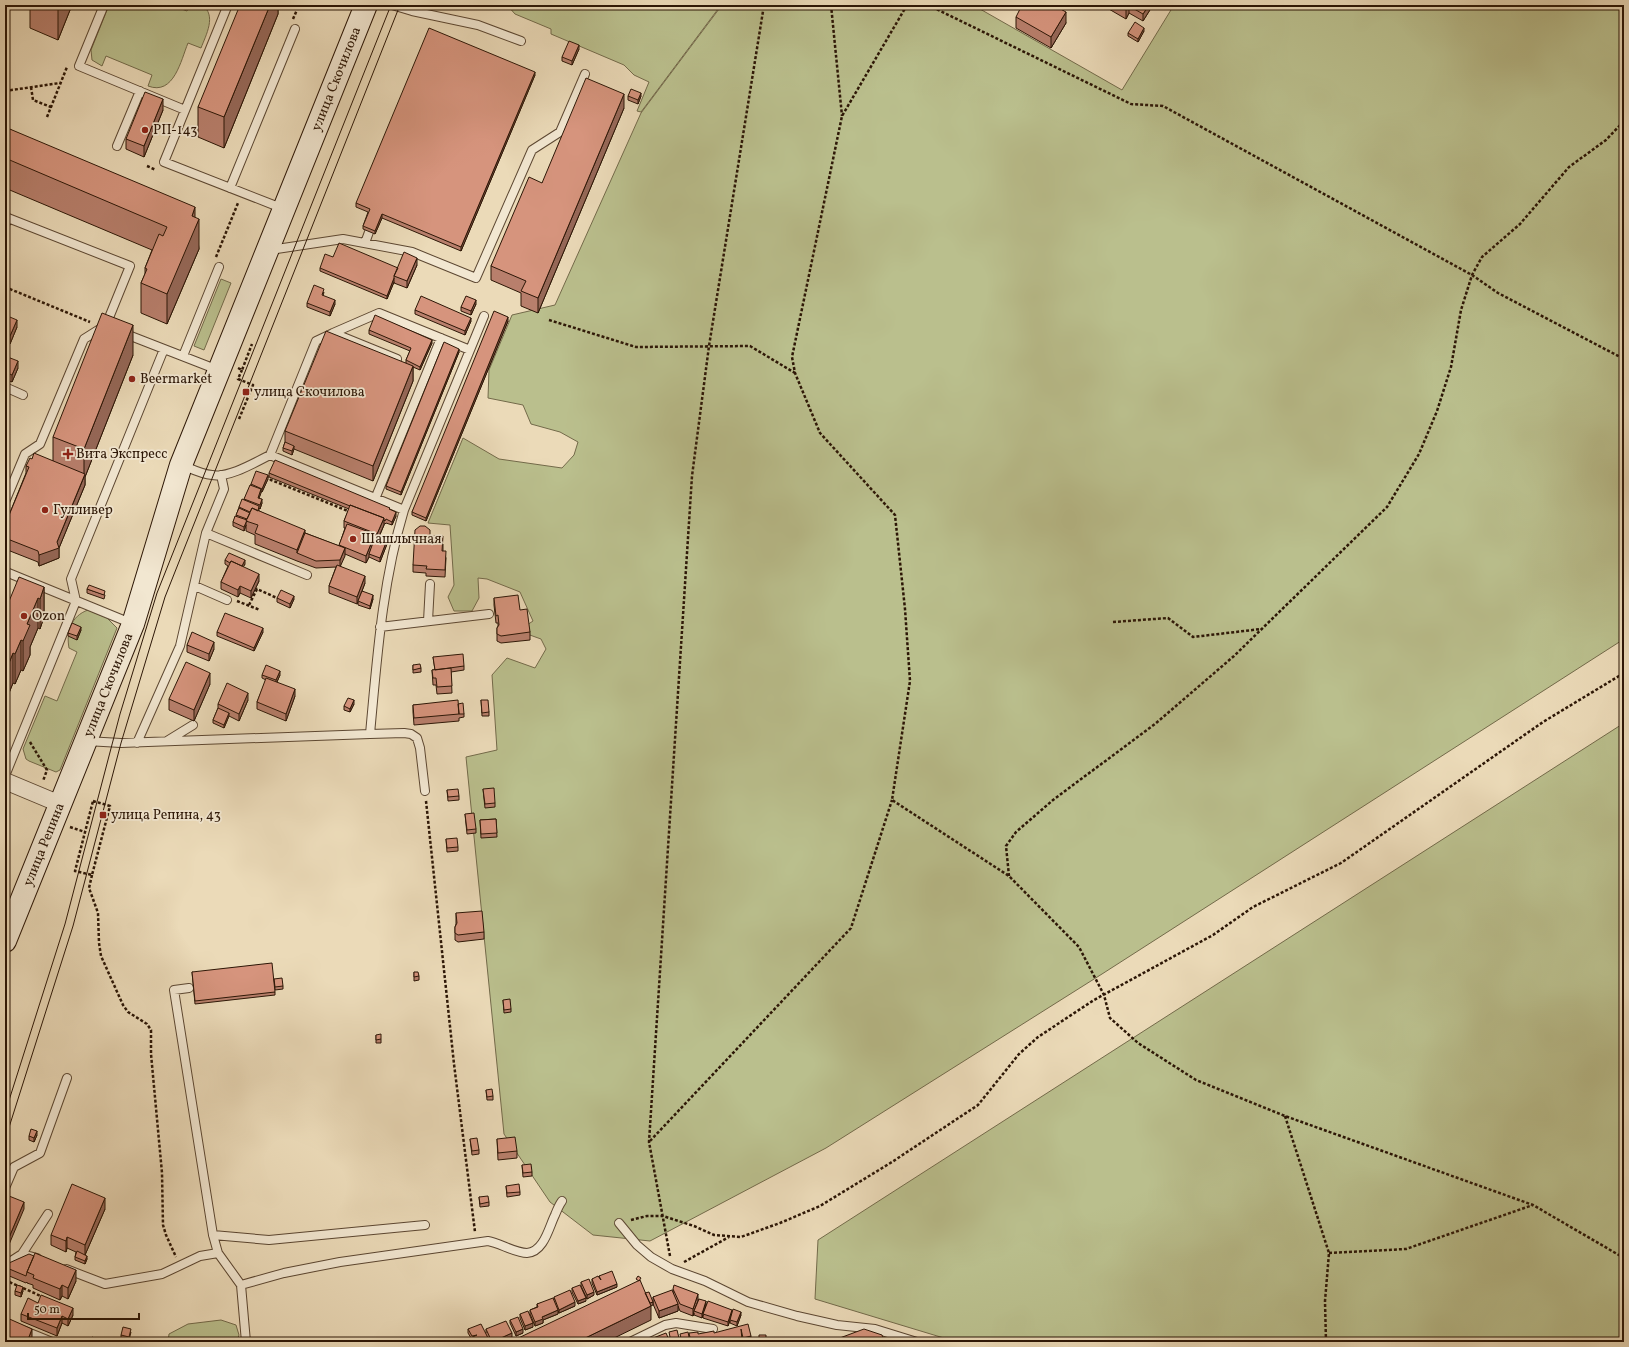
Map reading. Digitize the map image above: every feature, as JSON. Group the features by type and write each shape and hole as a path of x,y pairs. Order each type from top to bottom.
{"street":[{"name":"улица Скочилова","path":"60,804 133,624 181,465 366,5"},
{"name":"улица Репина","path":"5,781 60,804 5,942"}],"lane":[{"path":"104,5 79,66 185,110"},
{"path":"222,5 227,7 164,162 284,209"},
{"path":"392,5 412,11 478,25 521,41"},
{"path":"230,188 293,28"},
{"path":"267,250 343,239 412,252 476,278 532,150 560,132 584,74"},
{"path":"117,146 140,91"},
{"path":"5,225 8,218 130,266 104,327 84,339 40,444 25,454 5,502"},
{"path":"365,243 369,232"},
{"path":"183,356 217,263"},
{"path":"181,465 204,474 221,475 244,468 270,455 316,341 379,313 470,350"},
{"path":"370,734 380,627 390,565 404,510 484,316"},
{"path":"104,327 219,371"},
{"path":"333,333 397,360"},
{"path":"375,498 441,338"},
{"path":"5,776 76,601 71,579 164,349"},
{"path":"5,387 23,395"},
{"path":"270,455 404,510"},
{"path":"137,743 180,646 206,533 224,489 221,475"},
{"path":"206,533 307,575"},
{"path":"5,573 133,624"},
{"path":"428,621 430,584"},
{"path":"195,586 227,600"},
{"path":"380,627 489,614"},
{"path":"167,741 192,725"},
{"path":"85,741 112,744 370,734 411,734 417,738 420,748 425,791"},
{"path":"189,988 174,990 213,1235 218,1253 241,1285 246,1342"},
{"path":"5,1188 14,1166 40,1154 67,1078"},
{"path":"241,1285 284,1273 340,1262 488,1241 496,1242 527,1253 536,1250 547,1236 554,1215 562,1201"},
{"path":"5,1262 8,1263 22,1254 48,1214"},
{"path":"619,1223 637,1245 646,1253 672,1269 705,1281 748,1302 836,1325 875,1329 918,1342"},
{"path":"213,1235 269,1240 425,1225"},
{"path":"60,1267 105,1284 162,1274 200,1256 218,1253"},
{"path":"22,1254 30,1255 42,1260"},
{"path":"5,1323 52,1342"},
{"path":"630,1342 665,1325 676,1323 713,1329"}],"path":[{"path":"293,28 299,5"},
{"path":"729,1237 672,1269 649,1142 692,476 710,346 764,5"},
{"path":"649,1142 851,928 892,800 910,681 905,609 895,515 820,433 795,373 792,357 842,116 831,5"},
{"path":"842,116 907,5"},
{"path":"928,5 1131,104 1164,106 1472,275 1498,293 1624,359"},
{"path":"5,91 61,83"},
{"path":"31,87 33,100 50,107"},
{"path":"1009,876 1006,846 1016,832 1053,800 1155,724 1234,656 1387,507 1419,454 1437,411 1451,367 1461,310 1472,275 1482,257 1520,224 1569,167 1606,140 1624,121"},
{"path":"217,263 242,193"},
{"path":"5,287 104,327"},
{"path":"549,320 636,347 750,346 795,373"},
{"path":"239,418 253,385 238,379 242,370"},
{"path":"244,468 348,511"},
{"path":"249,605 257,588 277,598"},
{"path":"227,600 230,598 260,610"},
{"path":"1113,622 1168,618 1193,637 1262,629"},
{"path":"619,1223 647,1216 663,1216 694,1226 714,1235 741,1237 780,1223 820,1206 892,1162 978,1105 1019,1054 1038,1037 1104,995 1213,935 1253,907 1341,863 1543,722 1624,673"},
{"path":"21,736 28,740 47,770 37,794"},
{"path":"425,791 453,1056 475,1232"},
{"path":"892,800 1009,876 1079,947 1104,995 1110,1018 1138,1044 1196,1080 1285,1116 1533,1205 1624,1258"},
{"path":"92,875 75,871 93,802 110,806 89,888 98,913 101,956 123,1005 128,1012 147,1024 151,1030 151,1054 162,1173 163,1225 177,1258 185,1263"},
{"path":"1285,1116 1329,1253 1325,1301 1326,1342"},
{"path":"1329,1253 1406,1249 1533,1205"},
{"path":"5,1280 45,1298"}],"green space":[{"path":"109,5 171,5 187,11 190,5 202,5 209,14 210,20 201,48 188,43 175,75 164,86 157,88 148,86 152,75 106,56 102,66 92,60 91,50"},
{"path":"507,5 721,5 641,112 637,111 649,82 634,75 624,65 551,34 551,29 515,14"},
{"path":"722,5 973,5 1122,90 1174,5 1624,5 1624,639 1102,974 826,1148 650,1241 593,1235 550,1202 504,1134 466,757 497,750 492,675 507,658 535,668 546,649 541,639 527,634 524,627 533,621 520,592 487,579 478,578 479,598 472,611 454,611 448,597 454,585 450,525 428,523 463,438 499,459 562,468 574,455 578,442 560,432 531,424 523,405 488,398 489,370 512,315 555,305 641,113"},
{"path":"221,279 231,283 204,350 194,346"},
{"path":"88,610 107,618 117,628 60,770 56,772 26,759 23,749 45,696 57,701 77,652 69,648 68,636 71,625 77,616"},
{"path":"1624,723 1624,1342 1057,1342 1034,1338 1008,1338 957,1342 815,1299 818,1240"},
{"path":"221,1320 236,1325 239,1335 237,1342 168,1342 169,1334 188,1324"}],"building":[{"path":"47,5 60,5 58,9"},
{"path":"240,5 270,5 224,117 198,107"},
{"path":"1022,5 1056,5 1055,6 1066,12 1051,37 1016,17"},
{"path":"1121,5 1128,5 1126,8"},
{"path":"1149,5 1143,14 1129,6"},
{"path":"1135,22 1144,28 1138,39 1128,33"},
{"path":"429,28 535,72 461,247 382,214 375,231 363,226 370,209 356,203"},
{"path":"569,41 579,45 572,61 562,57"},
{"path":"586,78 624,94 538,298 521,291 526,281 491,266 529,177 542,183"},
{"path":"631,89 641,93 638,100 628,96"},
{"name":"РП-143","path":"145,92 163,99 144,146 126,139"},
{"path":"5,127 195,207 192,216 199,219 167,294 141,283 147,269 145,268 159,234 163,236 167,227 5,158"},
{"path":"339,243 398,268 387,296 320,268 325,254 333,257"},
{"path":"404,252 417,258 407,281 394,276"},
{"path":"314,285 324,289 322,295 335,300 330,312 307,303"},
{"path":"421,296 471,318 465,331 415,310"},
{"path":"466,296 476,300 471,311 461,307"},
{"path":"494,311 508,317 426,518 412,512"},
{"path":"102,313 133,325 84,449 53,437"},
{"path":"5,315 17,320 10,336 5,334"},
{"path":"375,315 432,340 420,367 406,360 411,348 369,330"},
{"path":"326,331 413,366 373,466 285,431"},
{"path":"444,342 459,349 401,492 386,486"},
{"path":"5,356 18,361 12,375 5,372"},
{"path":"285,442 294,446 292,451 283,448"},
{"name":"Гулливер","path":"34,453 85,474 57,542 59,548 39,555 38,551 5,538 5,525 29,467 26,466 30,458 32,459"},
{"path":"275,460 390,508 389,509 396,512 392,522 386,519 385,521 384,518 350,506 269,473"},
{"path":"256,471 268,475 262,489 251,484"},
{"path":"250,485 261,489 258,498 262,499 260,505 244,499"},
{"path":"242,499 259,506 258,511 252,508 250,512 239,507"},
{"path":"350,505 384,518 377,534 344,521"},
{"path":"239,508 250,513 247,519 236,515"},
{"path":"252,508 305,530 297,550 255,533 258,525 246,521"},
{"path":"235,516 247,520 244,527 233,522"},
{"path":"347,524 375,534 366,556 339,545"},
{"path":"420,526 425,526 430,530 430,536 443,536 442,551 446,551 445,570 426,569 427,566 413,565 415,530"},
{"path":"305,533 345,548 340,560 316,561 297,553"},
{"path":"378,536 387,540 380,558 369,554 375,537 377,538"},
{"path":"229,553 245,560 242,566 225,560"},
{"path":"231,561 259,574 251,591 240,586 238,590 221,582"},
{"path":"337,565 365,576 357,597 329,586"},
{"path":"19,577 44,587 40,599 38,598 27,624 30,625 23,641 21,640 15,654 13,653 5,673 5,611"},
{"path":"89,585 105,591 104,595 87,589"},
{"path":"281,590 294,596 290,604 277,598"},
{"path":"362,591 373,595 370,606 358,601"},
{"path":"518,595 520,610 527,609 530,632 501,636 497,634 497,628 499,625 498,615 496,616 494,598"},
{"path":"225,613 263,628 254,648 217,632"},
{"path":"72,623 81,627 77,636 68,633"},
{"path":"192,632 214,642 209,654 187,645"},
{"path":"463,654 464,666 435,670 433,657"},
{"path":"186,662 210,673 194,710 169,699"},
{"path":"420,664 421,668 413,670 413,665"},
{"path":"266,665 280,671 276,680 262,675"},
{"path":"451,668 452,686 437,687 436,678 433,678 432,670"},
{"path":"266,678 295,689 286,714 257,702"},
{"path":"227,683 248,693 239,714 218,704"},
{"path":"348,698 354,700 350,709 344,706"},
{"path":"458,700 459,714 414,718 413,705"},
{"path":"481,700 488,700 489,712 482,713"},
{"path":"463,703 464,714 459,714 458,704"},
{"path":"218,708 229,713 224,725 213,720"},
{"path":"494,788 495,803 485,804 483,789"},
{"path":"458,789 459,796 448,797 447,790"},
{"path":"474,813 476,829 467,830 465,814"},
{"path":"496,819 497,833 481,834 480,820"},
{"path":"457,838 458,847 447,848 446,839"},
{"path":"482,911 484,932 458,935 455,933 457,923 456,913"},
{"path":"272,963 275,992 195,1001 192,972"},
{"path":"414,972 418,972 419,976 414,977"},
{"path":"282,978 283,986 275,987 274,979"},
{"path":"510,999 511,1009 504,1010 503,1000"},
{"path":"381,1034 381,1039 376,1040 376,1035"},
{"path":"492,1089 493,1096 487,1097 486,1090"},
{"path":"31,1129 37,1131 34,1138 29,1136"},
{"path":"515,1137 517,1151 498,1153 497,1139"},
{"path":"477,1138 479,1150 472,1151 470,1139"},
{"path":"531,1164 532,1172 523,1173 522,1165"},
{"path":"72,1184 105,1198 85,1245 67,1237 66,1241 51,1235"},
{"path":"519,1184 520,1192 507,1193 506,1186"},
{"path":"9,1196 24,1202 5,1247 5,1204"},
{"path":"488,1196 489,1202 480,1204 479,1197"},
{"path":"77,1251 87,1256 85,1261 75,1257"},
{"path":"35,1253 76,1270 68,1288 62,1285 60,1289 33,1278 34,1275 27,1272"},
{"path":"29,1254 34,1256 26,1276 7,1268 9,1263"},
{"path":"612,1271 617,1284 597,1292 592,1279 598,1276 601,1280 599,1276"},
{"path":"638,1276 641,1278 639,1281 636,1279"},
{"path":"589,1279 594,1292 587,1295 581,1282"},
{"path":"640,1280 651,1306 577,1342 510,1342"},
{"path":"17,1285 23,1287 21,1293 15,1291"},
{"path":"580,1285 586,1298 578,1301 572,1288"},
{"path":"674,1285 698,1294 693,1309 680,1304 673,1289"},
{"path":"570,1290 575,1302 559,1310 554,1297"},
{"path":"672,1290 678,1304 659,1311 653,1297"},
{"path":"649,1292 653,1302 650,1303 645,1293"},
{"path":"41,1295 73,1308 68,1319 62,1316 57,1328 21,1314 28,1298 38,1303"},
{"path":"553,1298 558,1310 535,1322 530,1310 538,1307 537,1304"},
{"path":"699,1299 706,1301 702,1314 694,1311"},
{"path":"708,1301 732,1310 728,1322 703,1314"},
{"path":"733,1309 741,1312 737,1322 730,1320"},
{"path":"528,1311 533,1323 525,1326 520,1314"},
{"path":"5,1317 32,1329 27,1342 5,1342"},
{"path":"518,1317 523,1329 516,1332 510,1320"},
{"path":"506,1321 512,1333 492,1342 486,1329"},
{"path":"481,1324 490,1342 462,1342 477,1335 472,1336 468,1329"},
{"path":"748,1324 751,1336 743,1338 741,1329 742,1340 717,1342 716,1338 716,1342 691,1342 689,1333 698,1332 698,1334 714,1331 714,1333"},
{"path":"123,1327 131,1329 129,1337 121,1335"},
{"path":"864,1329 882,1335 885,1342 829,1342"},
{"path":"677,1330 680,1342 671,1342 669,1332"},
{"path":"688,1332 690,1342 682,1342 680,1334"},
{"path":"666,1333 670,1342 643,1342"},
{"path":"759,1335 766,1335 766,1342 759,1342"},
{"path":"92,1337 106,1342 90,1342"}],"tram line":[{"path":"5,1113 65,924 120,714 157,593 391,5"},
{"path":"5,1140 73,926 121,743 165,597 400,5"}],"place":[{"name":"РП-143","path":"145,130"},
{"name":"Beermarket","path":"132,379"},
{"name":"улица Скочилова","path":"246,392"},
{"name":"Вита Экспресс","path":"68,454"},
{"name":"Гулливер","path":"45,510"},
{"name":"Шашлычная","path":"353,539"},
{"name":"Ozon","path":"24,616"},
{"name":"улица Репина, 43","path":"103,815"}]}
